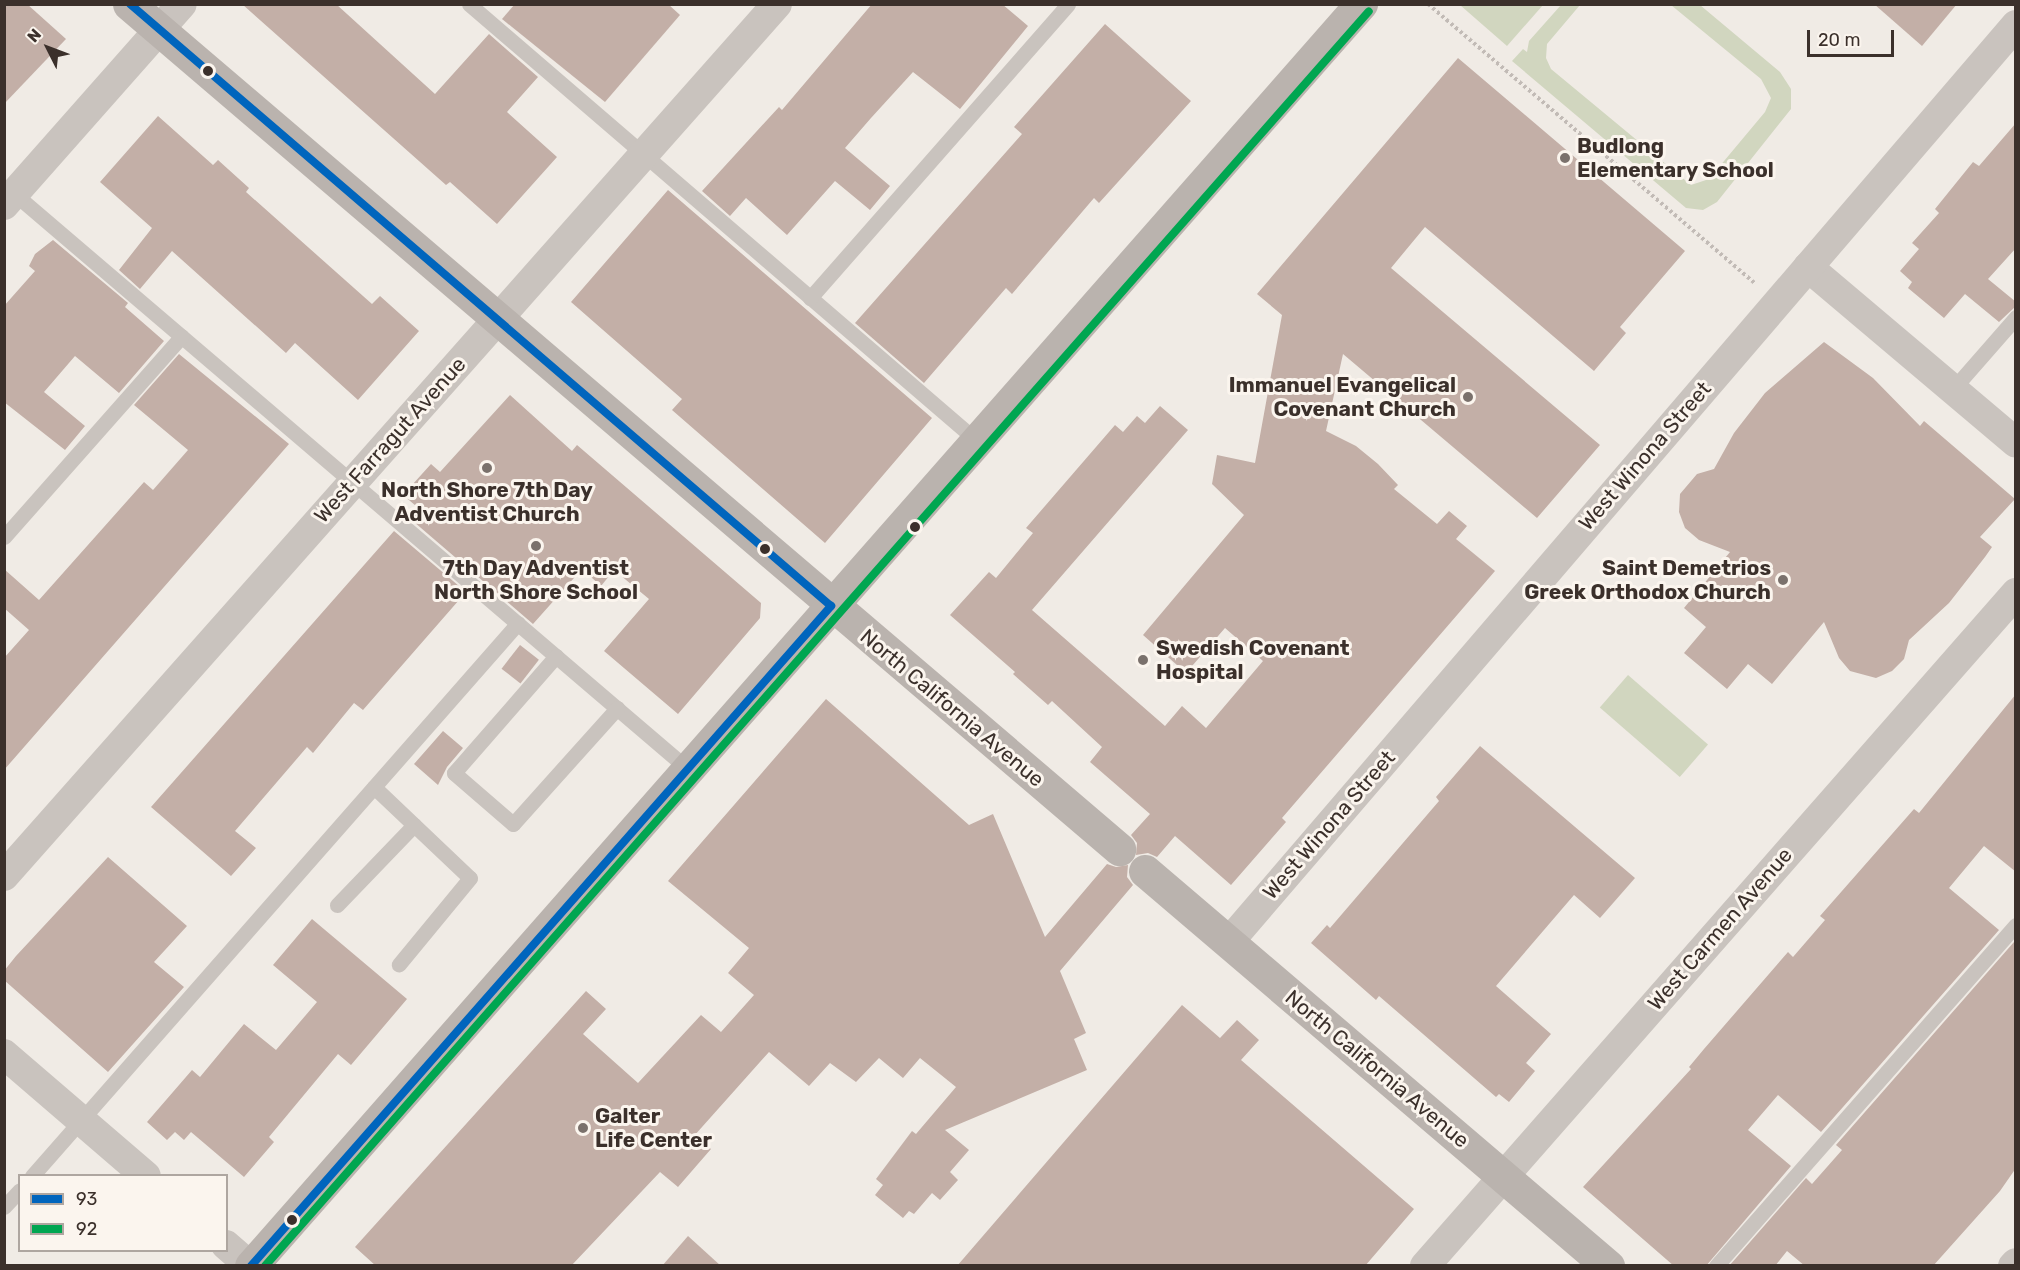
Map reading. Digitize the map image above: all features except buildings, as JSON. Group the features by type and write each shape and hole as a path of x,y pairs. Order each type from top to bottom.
{"main road":[{"name":"North California Avenue","path":"129,4 831,606 1119,849"},
{"path":"250,1266 1361,4"},
{"name":"North California Avenue","path":"1145,871 1608,1266"}],"street":[{"path":"8,195 182,4"},
{"name":"West Farragut Avenue","path":"4,876 777,4"},
{"name":"West Winona Street","path":"1228,943 2016,25"},
{"path":"1808,267 2016,443"},
{"name":"West Carmen Avenue","path":"1425,1266 1502,1175 2016,593"},
{"path":"4,1054 144,1174"},
{"path":"228,1247 250,1266"}],"lane":[{"path":"810,298 1068,4"},
{"path":"473,6 977,441"},
{"path":"8,195 182,336 688,769"},
{"path":"1953,389 2016,317"},
{"path":"4,537 182,336"},
{"path":"34,1174 518,623"},
{"path":"556,656 454,773 513,824 617,708"},
{"path":"374,787 470,878 399,964"},
{"path":"338,905 414,825"},
{"path":"1716,1266 2016,925"},
{"path":"4,1207 18,1192"}],"path":[{"path":"1428,4 1764,290"}],"green space":[{"path":"1460,5 1543,5 1507,46"},
{"path":"1561,5 1580,5 1547,44 1546,58 1551,69 1691,185 1709,179 1765,112 1771,98 1761,79 1671,5 1700,5 1780,72 1791,89 1791,109 1717,202 1703,210 1686,208 1512,61 1523,49 1527,52 1529,41"},
{"path":"1628,675 1708,745 1680,777 1600,707"}],"transit line":[{"name":"93","path":"130,4 831,606"},
{"name":"92","path":"265,1266 1369,11"},
{"name":"93","path":"251,1266 831,606"}],"place":[{"name":"Budlong Elementary School","path":"1565,158"},
{"name":"Immanuel Evangelical Covenant Church","path":"1468,397"},
{"name":"North Shore 7th Day Adventist Church","path":"487,468"},
{"name":"7th Day Adventist North Shore School","path":"536,546"},
{"name":"Saint Demetrios Greek Orthodox Church","path":"1783,580"},
{"name":"Swedish Covenant Hospital","path":"1143,660"},
{"name":"Galter Life Center","path":"583,1128"}]}
